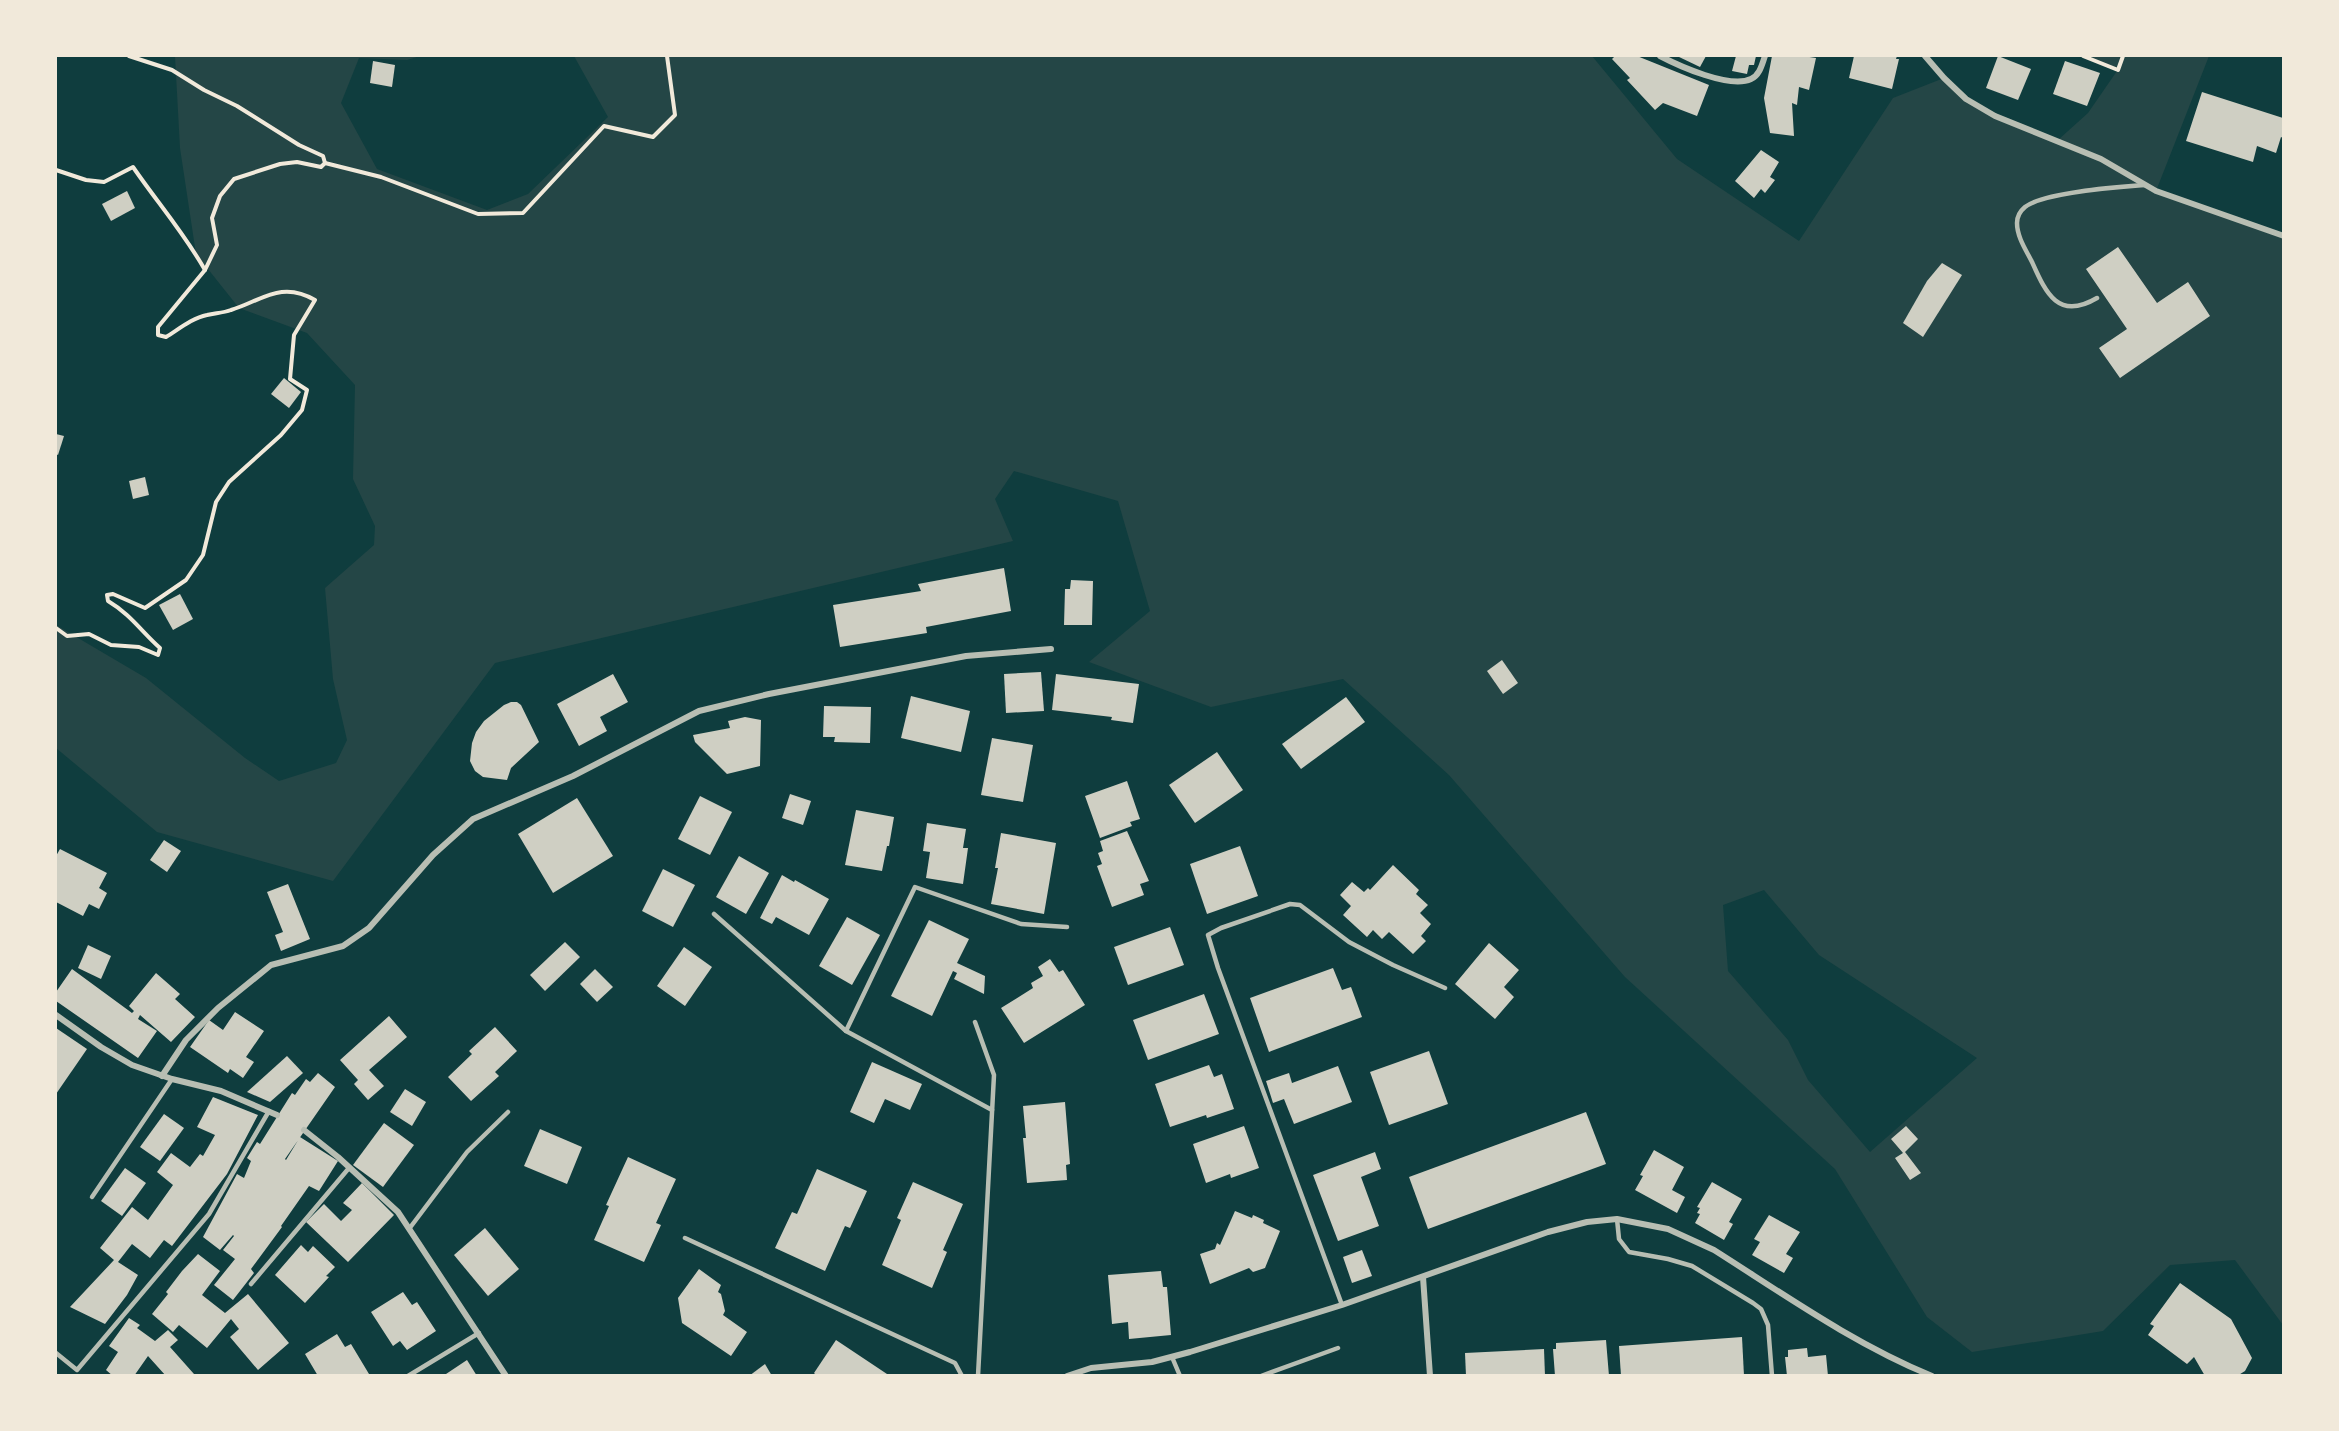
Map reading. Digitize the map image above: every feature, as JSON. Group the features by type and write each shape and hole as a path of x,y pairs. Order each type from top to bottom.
{"street":[{"path":"1660,56 1693,70 1732,81 1751,79 1758,74 1765,56"},
{"path":"1925,56 1955,90 1979,108 2022,128 2058,140 2101,159 2145,185 2283,236"},
{"path":"162,1076 186,1040 218,1008 271,965 343,946 369,928 433,855 473,819 573,776 699,711 770,694 966,656 1051,649"},
{"path":"56,1015 116,1056 162,1076 221,1091 276,1115"},
{"path":"304,1130 394,1208 506,1376"},
{"path":"1067,1376 1091,1368 1152,1362 1172,1357 1342,1305 1548,1232 1587,1222 1617,1219 1668,1229 1691,1238 1714,1250 1856,1340 1887,1357 1932,1376"},
{"path":"1423,1277 1431,1376"}],"lane":[{"path":"2097,298 2079,306 2070,307 2053,299 2041,282 2020,236 2017,220 2019,213 2040,200 2145,185"},
{"path":"846,1031 915,887 1021,924 1066,927"},
{"path":"1342,1305 1208,935 1221,928 1290,904 1300,905 1348,942 1445,988"},
{"path":"714,914 846,1031 992,1110"},
{"path":"975,1022 994,1075 978,1376"},
{"path":"92,1197 172,1079"},
{"path":"56,1353 77,1370 203,1222 269,1111"},
{"path":"409,1229 467,1152 508,1112"},
{"path":"251,1284 349,1168"},
{"path":"1617,1219 1619,1239 1629,1252 1692,1266 1761,1309 1768,1325 1772,1376"},
{"path":"686,1238 955,1363 962,1376"},
{"path":"408,1376 479,1333"},
{"path":"1262,1376 1338,1348"},
{"path":"1172,1357 1180,1376"}],"path":[{"path":"129,56 172,70 204,90 237,105 299,145 323,156 325,164"},
{"path":"56,628 67,636 89,634 111,645 139,647 158,655 160,648 125,611 108,602 107,595 113,594 145,608 186,580 203,555 216,502 229,482 244,466 281,435 302,410 307,390 290,379 294,335 315,300 305,294 276,292 231,310 205,315 166,337 158,335 158,327 205,270 217,245 212,218 220,196 234,179 280,164 297,162 321,167 325,164 381,177 478,214 523,213 604,126 653,137 675,115 667,56"},
{"path":"2083,56 2118,70 2123,56"},
{"path":"56,170 86,180 104,182 133,167 189,241 205,270"}],"shaded area":[{"path":"175,56 420,56 407,60 359,58 341,103 377,169 487,210 528,194 608,117 574,56 1592,56 1677,159 1799,241 1893,98 1944,78 1979,108 2058,140 2088,113 2117,71 2085,56 2209,56 2156,191 2283,236 2283,1325 2235,1260 2170,1265 2103,1331 1972,1352 1927,1317 1835,1169 1625,977 1449,775 1343,679 1211,707 1089,662 1150,611 1118,501 1014,471 995,499 1013,541 495,663 333,881 157,832 56,748 56,625 146,678 245,758 279,781 336,763 347,740 333,679 325,588 374,545 375,526 353,479 355,385 307,333 239,308 196,254 180,148","holes":["1764,890 1819,955 1977,1058 1870,1152 1808,1080 1788,1040 1728,971 1723,905"]}],"building":[{"path":"1615,56 1637,56 1709,85 1697,116 1663,103 1655,110 1627,80 1630,78 1612,59"},
{"path":"1677,56 1706,56 1700,67"},
{"path":"1736,56 1756,56 1754,65 1749,65 1747,74 1732,71"},
{"path":"1772,56 1816,58 1809,90 1799,87 1797,105 1792,103 1794,136 1770,133 1764,98"},
{"path":"1854,56 1897,56 1896,59 1899,59 1892,89 1849,78"},
{"path":"1998,56 2031,69 2018,100 1986,88"},
{"path":"373,61 395,65 392,87 370,83"},
{"path":"2065,61 2100,73 2087,106 2053,94"},
{"path":"2202,92 2283,118 2283,138 2281,137 2276,153 2257,146 2253,162 2186,141"},
{"path":"1761,150 1779,162 1770,177 1775,180 1765,193 1761,189 1754,198 1735,181"},
{"path":"127,191 135,208 111,221 102,204"},
{"path":"2118,247 2157,303 2188,282 2210,316 2120,378 2099,348 2127,329 2086,269"},
{"path":"1942,263 1962,275 1923,337 1903,323 1927,281"},
{"path":"284,378 301,392 289,408 271,394"},
{"path":"56,434 64,436 58,455 56,454"},
{"path":"145,477 149,495 133,499 129,481"},
{"path":"1004,568 1011,611 926,627 927,633 840,647 833,605 921,591 918,584"},
{"path":"1071,580 1093,581 1092,625 1064,625 1065,589 1070,589"},
{"path":"180,594 193,619 173,630 159,605"},
{"path":"1502,660 1518,683 1503,694 1487,671"},
{"path":"1041,672 1044,711 1006,713 1004,674"},
{"path":"613,674 628,702 600,717 607,731 579,746 557,704"},
{"path":"1056,674 1139,684 1133,723 1111,720 1112,717 1052,710"},
{"path":"911,696 970,711 961,752 901,738"},
{"path":"1346,697 1365,722 1301,769 1282,744"},
{"path":"511,702 521,705 539,742 511,768 507,780 483,777 475,771 470,761 476,732 484,721"},
{"path":"824,706 871,707 870,743 834,742 835,737 823,737"},
{"path":"745,717 761,720 760,766 727,774 695,742 693,735 730,728 728,721"},
{"path":"992,738 1033,745 1023,802 981,795"},
{"path":"1217,752 1243,790 1195,823 1169,785"},
{"path":"1127,781 1140,819 1130,822 1132,826 1100,838 1085,796"},
{"path":"790,794 811,801 803,825 782,818"},
{"path":"700,796 732,812 710,855 678,839"},
{"path":"577,798 613,856 553,893 518,834"},
{"path":"856,810 894,817 882,871 845,865"},
{"path":"927,823 966,829 963,848 968,848 963,884 926,878 930,852 923,851"},
{"path":"1127,831 1149,881 1140,884 1144,895 1112,907 1097,866 1102,864 1098,853 1103,851 1100,841"},
{"path":"1001,833 1056,843 1044,914 991,904 998,868 995,868"},
{"path":"164,840 181,851 167,872 150,860"},
{"path":"1240,846 1258,896 1207,914 1190,864"},
{"path":"60,849 107,873 99,888 107,893 99,909 89,904 83,916 56,902 56,856"},
{"path":"739,856 769,873 746,914 716,897"},
{"path":"1393,865 1419,890 1416,894 1428,905 1420,913 1431,924 1421,936 1426,941 1413,954 1389,932 1382,939 1373,930 1367,937 1343,915 1351,906 1340,895 1352,882 1364,892 1368,888 1370,890"},
{"path":"663,869 695,885 673,927 642,911"},
{"path":"782,875 829,899 809,935 776,917 772,924 760,918"},
{"path":"288,884 310,939 281,951 275,935 283,932 267,892"},
{"path":"847,917 880,935 852,985 819,966"},
{"path":"929,920 969,939 957,963 985,976 984,994 954,979 957,973 953,971 932,1016 891,996"},
{"path":"1170,927 1184,965 1128,985 1114,947"},
{"path":"565,942 580,957 545,991 530,975"},
{"path":"1489,943 1519,970 1504,987 1514,997 1495,1019 1455,984"},
{"path":"88,945 111,956 101,979 78,968"},
{"path":"684,947 712,967 685,1006 657,986"},
{"path":"1050,959 1059,972 1063,970 1085,1005 1024,1043 1001,1008 1033,988 1031,983 1043,976 1038,967"},
{"path":"1333,968 1342,990 1351,987 1362,1017 1269,1052 1250,998"},
{"path":"72,969 132,1013 134,1011 129,1006 156,973 180,994 175,999 195,1017 171,1042 140,1015 138,1019 157,1031 138,1058 56,1001 56,992"},
{"path":"595,969 613,987 597,1002 580,984"},
{"path":"1204,994 1219,1034 1148,1060 1133,1020"},
{"path":"235,1012 264,1031 246,1057 254,1062 243,1078 230,1069 228,1073 190,1047 209,1020 223,1030"},
{"path":"389,1016 407,1037 369,1070 384,1086 368,1100 354,1084 358,1080 340,1060"},
{"path":"495,1027 517,1051 495,1072 499,1076 471,1101 448,1077 472,1054 469,1051"},
{"path":"56,1028 87,1049 56,1094"},
{"path":"1429,1051 1448,1104 1389,1125 1370,1072"},
{"path":"287,1056 303,1073 270,1102 247,1092"},
{"path":"872,1062 922,1084 910,1110 885,1099 874,1123 850,1112"},
{"path":"1209,1065 1214,1077 1222,1074 1234,1109 1207,1118 1206,1115 1170,1127 1155,1084"},
{"path":"1338,1066 1352,1102 1294,1124 1284,1099 1273,1103 1266,1081 1289,1073 1292,1083"},
{"path":"318,1073 335,1087 300,1137 338,1161 319,1191 309,1186 251,1269 254,1273 233,1300 214,1285 235,1259 223,1250 234,1236 220,1250 203,1237 237,1174 244,1178 251,1161 247,1158 257,1142 260,1144 292,1093 295,1095 306,1079 310,1082"},
{"path":"405,1089 426,1102 412,1126 390,1112"},
{"path":"213,1097 258,1115 227,1174 172,1246 164,1240 150,1258 132,1244 118,1262 138,1275 127,1295 105,1324 70,1307 114,1260 100,1248 132,1207 148,1220 173,1185 157,1172 171,1153 190,1167 200,1154 203,1156 215,1135 197,1127"},
{"path":"1065,1102 1070,1164 1066,1165 1067,1180 1027,1183 1023,1106"},
{"path":"1586,1112 1606,1164 1428,1229 1409,1177"},
{"path":"164,1114 184,1128 160,1161 140,1147"},
{"path":"384,1123 414,1145 383,1187 353,1165"},
{"path":"1244,1126 1259,1168 1231,1178 1230,1174 1206,1183 1193,1144"},
{"path":"1906,1126 1918,1139 1905,1152 1921,1173 1910,1180 1895,1158 1903,1153 1891,1139"},
{"path":"540,1129 582,1147 567,1184 524,1166"},
{"path":"1654,1150 1684,1167 1672,1190 1685,1197 1677,1213 1635,1190 1643,1176 1640,1175"},
{"path":"1375,1152 1381,1169 1361,1177 1379,1226 1338,1241 1313,1175"},
{"path":"628,1157 676,1179 656,1223 661,1225 644,1262 594,1240 609,1206 606,1205"},
{"path":"125,1168 146,1183 122,1216 101,1201"},
{"path":"817,1169 867,1191 850,1228 845,1226 825,1271 775,1248 792,1212 797,1214"},
{"path":"913,1182 963,1204 943,1250 947,1252 932,1288 882,1265 901,1220 897,1218"},
{"path":"1712,1182 1742,1199 1729,1222 1733,1224 1724,1240 1695,1223 1700,1214 1697,1213 1700,1208 1697,1207"},
{"path":"362,1183 394,1215 348,1262 306,1222 324,1204 341,1221 352,1210 343,1203"},
{"path":"1235,1211 1252,1218 1253,1215 1280,1231 1265,1268 1253,1272 1249,1268 1210,1284 1200,1254 1215,1249 1217,1243 1220,1245"},
{"path":"1769,1215 1800,1232 1786,1254 1793,1258 1784,1273 1752,1255 1760,1242 1754,1239"},
{"path":"485,1228 519,1269 488,1296 454,1255"},
{"path":"301,1245 308,1252 313,1246 335,1267 305,1303 275,1275"},
{"path":"1362,1250 1372,1276 1352,1283 1343,1257"},
{"path":"198,1254 220,1271 202,1295 225,1313 248,1294 289,1343 258,1370 230,1337 239,1329 231,1319 207,1348 179,1325 173,1332 152,1314 182,1271"},
{"path":"699,1269 721,1285 718,1292 721,1294 725,1311 723,1315 747,1332 731,1356 682,1323 678,1298"},
{"path":"1161,1271 1163,1287 1167,1287 1171,1335 1129,1339 1128,1322 1112,1324 1108,1275"},
{"path":"2180,1283 2231,1319 2252,1358 2245,1371 2237,1376 2205,1376 2194,1357 2187,1364 2148,1335 2154,1326 2150,1324"},
{"path":"403,1292 412,1305 417,1302 436,1331 407,1350 400,1341 393,1346 371,1312"},
{"path":"129,1318 140,1325 137,1328 155,1341 168,1330 178,1340 170,1347 194,1374 166,1376 148,1356 134,1376 113,1376 106,1370 118,1352 109,1346"},
{"path":"337,1334 345,1347 351,1344 369,1374 366,1376 318,1376 305,1354"},
{"path":"1742,1337 1744,1376 1621,1376 1619,1346"},
{"path":"836,1340 890,1376 817,1376 814,1373"},
{"path":"1606,1340 1609,1376 1555,1376 1553,1349 1556,1349 1556,1343"},
{"path":"1807,1348 1808,1357 1826,1355 1828,1376 1787,1376 1785,1357 1788,1357 1788,1350"},
{"path":"1544,1349 1545,1376 1466,1376 1465,1353"},
{"path":"467,1360 477,1376 443,1376"},
{"path":"765,1364 772,1376 749,1376"}]}
